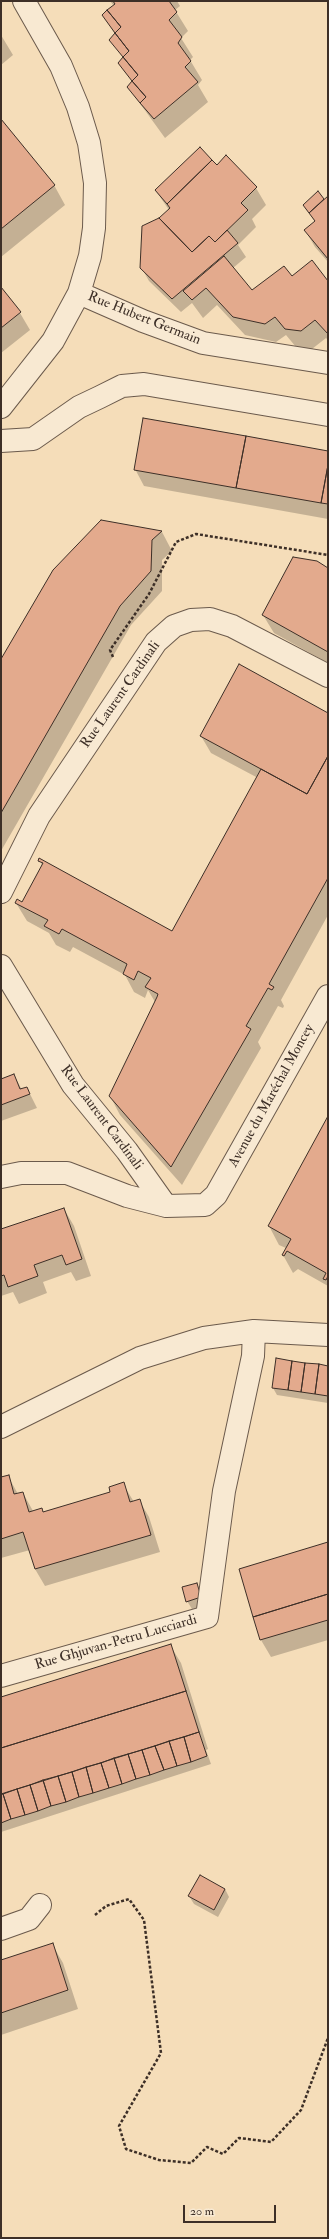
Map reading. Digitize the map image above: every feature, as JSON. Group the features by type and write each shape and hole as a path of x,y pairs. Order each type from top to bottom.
{"street":[{"path":"1,407 53,341 79,293 90,256 94,228 95,183 89,143 78,107 61,66 24,1"},
{"name":"Rue Hubert Germain","path":"79,293 143,321 204,343 328,363"},
{"path":"1,441 33,439 79,407 122,386 144,384 328,415"},
{"name":"Rue Laurent Cardinali","path":"1,892 39,816 156,642 174,626 191,620 210,620 232,626 328,676"},
{"name":"Rue Laurent Cardinali","path":"1,966 73,1085 127,1151 166,1206"},
{"name":"Avenue du Maréchal Moncey","path":"166,1206 205,1205 216,1195 328,996"},
{"path":"1,1177 21,1173 67,1173 127,1196 166,1206"},
{"path":"1,1427 140,1358 204,1338 254,1331 328,1335"},
{"name":"Rue Ghjuvan-Petru Lucciardi","path":"1,1676 207,1617 224,1491 253,1356 254,1331"},
{"path":"1,1929 29,1918 40,1905"}],"path":[{"path":"127,685 110,650 149,594 176,542 196,534 328,555"},
{"path":"95,1915 106,1906 129,1900 144,1920 161,2053 119,2126 126,2149 159,2160 191,2163 207,2147 223,2154 239,2138 271,2142 301,2110 328,2038"}],"building":[{"path":"113,1 169,1 177,12 169,20 182,37 178,43 191,61 185,67 198,82 154,119 140,103 146,97 132,81 138,75 123,57 129,51 115,33 121,27 107,10 115,4"},
{"path":"107,10 121,27 115,33 102,15"},
{"path":"115,33 129,51 123,57 109,40"},
{"path":"123,57 138,75 132,81 118,63"},
{"path":"132,81 146,97 140,103 127,87"},
{"path":"1,119 55,185 1,229"},
{"path":"200,147 212,160 167,204 155,190"},
{"path":"226,155 257,187 241,203 248,210 215,242 209,236 192,252 159,218 170,208 167,204 212,160 217,165"},
{"path":"318,191 324,199 309,213 303,205"},
{"path":"328,196 328,259 304,230 315,221 309,213"},
{"path":"159,218 192,252 209,236 215,242 227,230 238,243 172,299 140,268 142,226"},
{"path":"224,256 252,290 284,266 292,276 312,260 328,281 328,334 315,320 301,331 285,329 275,317 265,324 233,317 206,288 192,300 183,291"},
{"path":"1,287 21,312 1,328"},
{"path":"143,418 246,436 236,488 134,470"},
{"path":"246,436 328,451 328,465 321,503 236,488"},
{"path":"328,465 328,504 321,503"},
{"path":"101,520 162,531 152,540 151,571 120,606 1,813 1,659 53,570"},
{"path":"293,557 317,561 328,568 328,652 262,615"},
{"path":"239,664 328,713 328,756 307,794 200,736"},
{"path":"328,756 328,878 269,984 274,987 272,990 268,988 246,1026 251,1029 171,1167 109,1096 157,997 158,994 145,987 151,978 138,971 134,980 123,974 127,964 62,929 59,934 44,926 48,920 15,903 17,899 22,902 43,863 38,861 39,858 172,931 261,769 307,794"},
{"path":"14,1074 20,1089 27,1087 30,1094 1,1105 1,1079"},
{"path":"328,1116 328,1276 326,1280 323,1279 326,1273 287,1251 284,1256 282,1255 291,1239 268,1226"},
{"path":"64,1208 82,1259 66,1265 62,1255 34,1265 38,1276 8,1287 4,1275 1,1276 1,1229"},
{"path":"276,1358 292,1361 288,1390 272,1388"},
{"path":"292,1361 305,1363 301,1392 288,1390"},
{"path":"305,1363 319,1364 315,1394 301,1392"},
{"path":"319,1364 328,1366 328,1396 315,1394"},
{"path":"9,1475 14,1494 23,1492 29,1512 42,1508 43,1512 110,1492 109,1487 124,1482 130,1502 140,1499 151,1535 35,1569 23,1532 1,1539 1,1477"},
{"path":"328,1542 328,1594 253,1617 239,1569"},
{"path":"197,1583 201,1597 186,1602 182,1587"},
{"path":"328,1594 328,1620 260,1640 253,1617"},
{"path":"171,1644 186,1691 1,1748 1,1697"},
{"path":"186,1691 199,1732 1,1794 1,1748"},
{"path":"199,1732 207,1756 191,1762 184,1737"},
{"path":"184,1737 191,1762 177,1766 169,1741"},
{"path":"169,1741 177,1766 164,1770 155,1746"},
{"path":"155,1746 164,1770 150,1775 142,1750"},
{"path":"142,1750 150,1775 136,1779 128,1754"},
{"path":"128,1754 136,1779 122,1784 114,1758"},
{"path":"114,1758 122,1784 109,1788 101,1763"},
{"path":"101,1763 109,1788 93,1793 86,1767"},
{"path":"86,1767 93,1793 79,1797 72,1772"},
{"path":"72,1772 79,1797 66,1802 58,1776"},
{"path":"58,1776 66,1802 51,1806 43,1780"},
{"path":"43,1780 51,1806 38,1811 30,1785"},
{"path":"30,1785 38,1811 25,1815 17,1789"},
{"path":"17,1789 25,1815 11,1819 3,1794"},
{"path":"1,1794 3,1794 11,1819 1,1823"},
{"path":"200,1875 225,1889 214,1910 188,1896"},
{"path":"53,1943 68,1990 1,2013 1,1960"}]}
